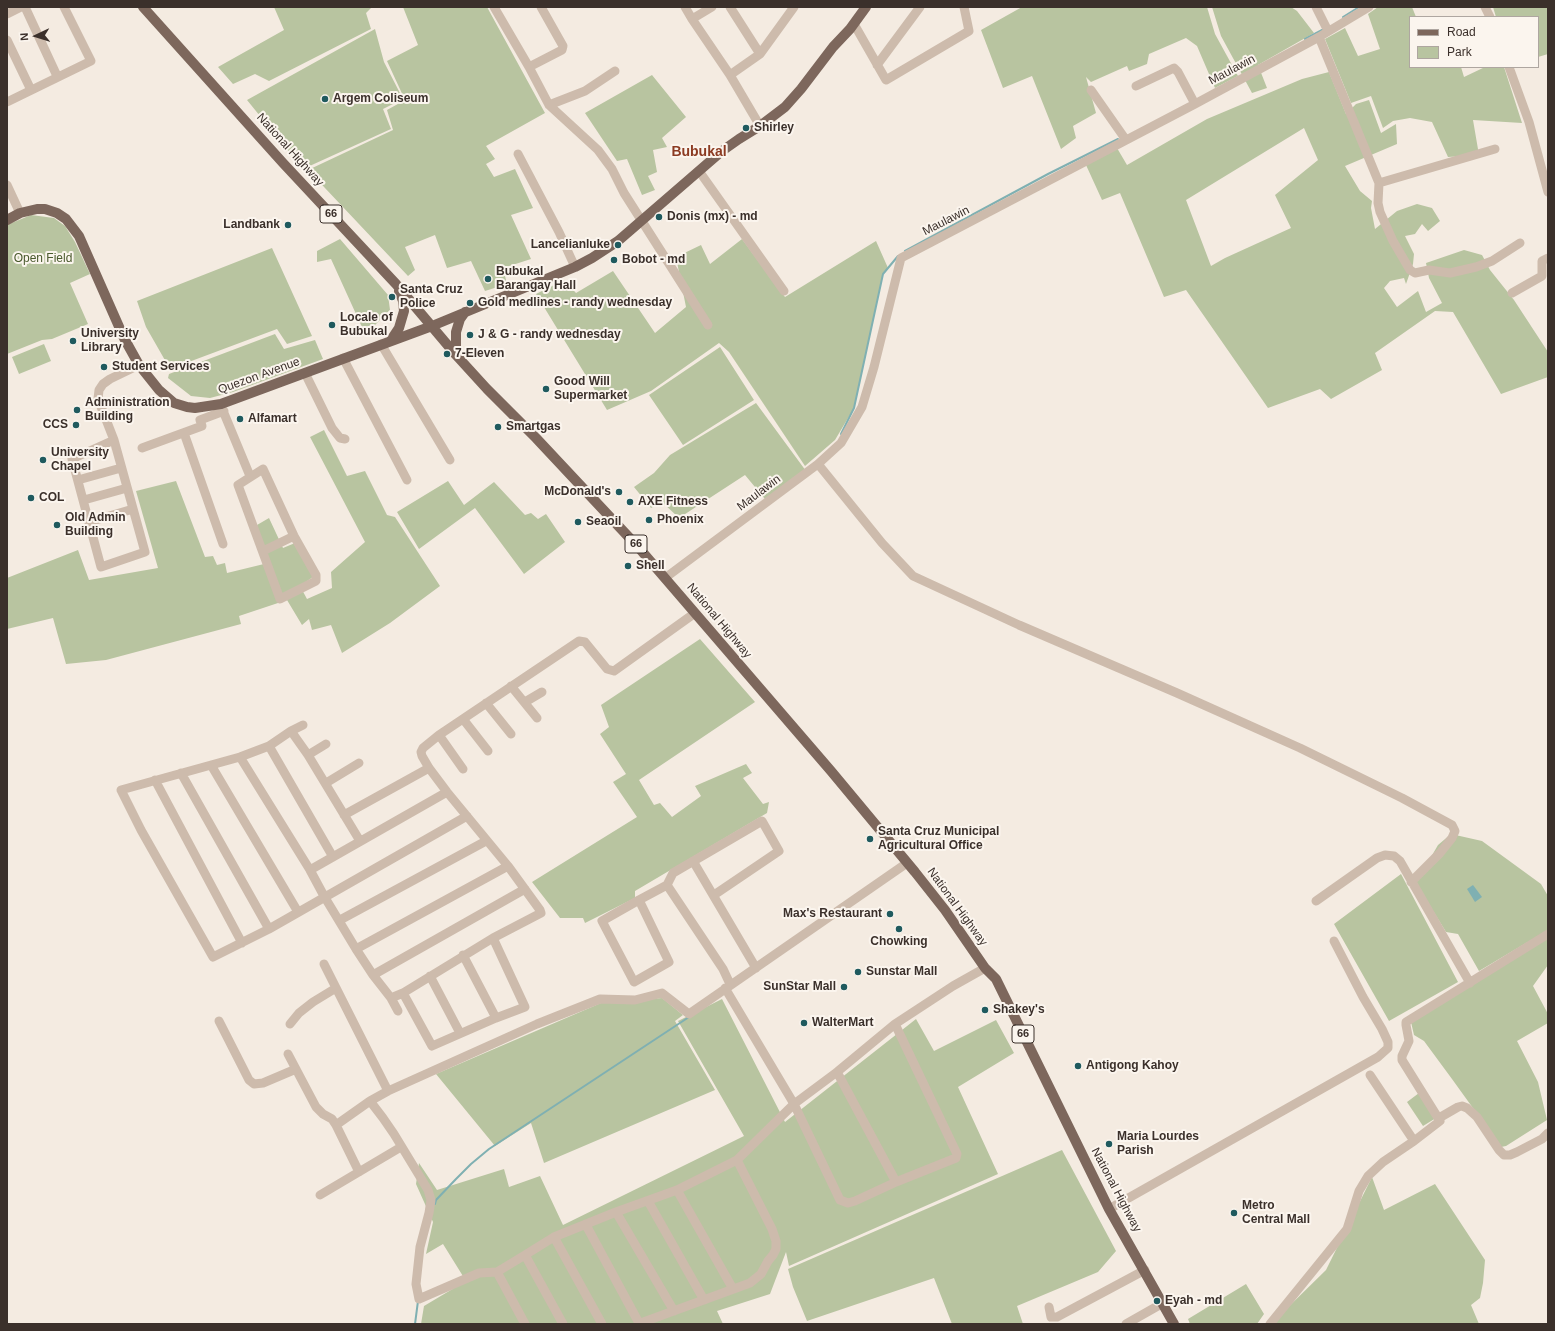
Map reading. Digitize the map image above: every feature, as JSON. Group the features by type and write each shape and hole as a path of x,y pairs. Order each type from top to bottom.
{"main road":[{"name":"National Highway","path":"143,7 283,163 396,284 456,355 614,521 665,578 907,863 945,910 985,968 996,979 1109,1209 1145,1270 1174,1324"},
{"name":"Quezon Avenue","path":"7,220 20,213 37,209 57,213 72,226 88,257 124,338 139,365 158,390 174,403 180,405 195,408 222,408 305,373 432,326 575,267 607,249 722,151 774,116 794,98 866,7"},
{"path":"391,340 399,328 404,311 404,301 396,284"},
{"path":"456,355 456,332 460,319 465,312"}],"street":[{"path":"7,14 21,7"},
{"path":"25,7 57,76"},
{"path":"7,102 57,76 91,61 64,7"},
{"path":"495,7 549,105 598,150 612,169 624,193 708,325"},
{"path":"529,67 562,50 563,46 541,7"},
{"path":"685,7 692,20 730,75 760,126"},
{"path":"692,20 712,7"},
{"path":"730,7 760,54"},
{"path":"730,75 760,54 794,7"},
{"path":"877,65 920,7"},
{"path":"854,24 886,80 969,31 964,7"},
{"path":"1316,7 1328,31"},
{"path":"1485,7 1490,16"},
{"name":"Maulawin","path":"665,578 818,464 841,443 862,407 874,367 901,258 1195,104 1319,37 1363,8"},
{"path":"1319,37 1379,183 1378,204 1380,212 1393,241 1410,270 1415,273 1429,270 1450,273 1476,267 1492,261 1520,243"},
{"path":"7,40 31,90"},
{"path":"1136,86 1174,68 1178,72 1195,104"},
{"path":"1509,68 1529,122 1548,192"},
{"path":"549,105 585,91 615,71"},
{"path":"1091,90 1126,140"},
{"path":"1379,183 1495,150"},
{"path":"518,154 559,232 575,267"},
{"path":"699,171 784,291"},
{"path":"7,185 20,213"},
{"path":"1512,293 1542,276 1542,261 1544,258 1548,258"},
{"path":"381,344 450,460"},
{"path":"344,358 407,480"},
{"path":"114,440 72,459 101,567 145,552 114,440 98,399 99,390 110,379 139,365"},
{"path":"305,373 332,428 340,438 345,439"},
{"path":"142,448 202,426 200,420 222,408 250,476"},
{"path":"184,433 223,544"},
{"path":"818,464 882,543 913,576 1019,625 1300,748 1402,798 1452,826 1455,831 1452,838 1440,853 1410,882"},
{"path":"78,480 121,468"},
{"path":"263,469 294,536 316,575 316,581 280,599 238,485 250,476 263,469"},
{"path":"84,500 127,488"},
{"path":"89,522 133,509"},
{"path":"263,551 294,536"},
{"path":"391,998 403,993 493,938 541,913 508,866 446,792 429,768 422,752 423,748 438,735 578,641 585,642 608,669 614,671 695,613"},
{"path":"511,686 537,718"},
{"path":"524,702 542,692"},
{"path":"486,703 511,734"},
{"path":"463,719 488,751"},
{"path":"303,724 269,746 240,757 121,790 141,830 213,957 269,929 324,896 467,816"},
{"path":"291,731 326,783 360,841"},
{"path":"438,735 463,769"},
{"path":"308,755 326,744"},
{"path":"269,746 333,857"},
{"path":"240,757 310,870 356,949 373,975 391,998 398,1011"},
{"path":"326,783 359,763"},
{"path":"211,766 298,912"},
{"path":"344,815 429,768"},
{"path":"181,773 269,929"},
{"path":"155,780 242,942"},
{"path":"310,870 446,792"},
{"path":"639,900 669,962 634,982 602,921 639,900 667,885 673,873 762,820 779,851 714,895"},
{"path":"340,920 486,841"},
{"path":"1316,901 1377,858 1385,855 1394,856 1400,861 1410,882 1470,983"},
{"path":"693,861 756,968"},
{"path":"336,1125 370,1101 388,1091 537,1024 600,999 635,1000 662,993 689,1014 907,863"},
{"path":"356,949 508,866"},
{"path":"667,885 723,969 728,986 794,1104 840,1200 848,1203 856,1201 896,1182 956,1158 958,1154 895,1024"},
{"path":"373,975 525,889"},
{"path":"1439,1118 1402,1060 1402,1056 1409,1041 1406,1025 1409,1019 1470,983 1521,949 1548,934"},
{"path":"403,993 432,1046 525,1007 493,938"},
{"path":"1109,1209 1378,1056 1388,1048 1388,1042 1382,1029 1363,997 1348,965 1334,941"},
{"path":"463,955 496,1018"},
{"path":"324,964 388,1091"},
{"path":"370,1101 383,1118 428,1190 431,1200 420,1247 416,1284 419,1299 479,1273 497,1272 554,1238 616,1212 677,1190 737,1160 794,1104 837,1072 895,1024 953,986 985,968"},
{"path":"430,976 460,1033"},
{"path":"290,1024 308,1005 336,988"},
{"path":"219,1021 249,1080 254,1084 263,1083 296,1069"},
{"path":"288,1054 316,1107 323,1114 332,1119 336,1125 359,1172"},
{"path":"837,1072 896,1182"},
{"path":"1370,1074 1414,1141"},
{"path":"1270,1324 1347,1229 1359,1191 1368,1176 1383,1162 1440,1121 1439,1118 1458,1107 1462,1106 1467,1108 1477,1117 1504,1155 1510,1155 1542,1139 1548,1132"},
{"path":"320,1195 401,1147"},
{"path":"586,1225 638,1324 750,1283 761,1274 776,1249 776,1241 772,1229 737,1160"},
{"path":"677,1190 733,1289"},
{"path":"648,1201 704,1300"},
{"path":"616,1212 674,1311"},
{"path":"554,1238 602,1324"},
{"path":"525,1255 563,1324"},
{"path":"1049,1307 1051,1317 1057,1317 1145,1270"},
{"path":"497,1272 524,1324"},
{"path":"1126,1324 1163,1303"}],"green space":[{"path":"274,7 372,7 366,13 371,29 269,81 255,74 233,84 218,67 284,30"},
{"path":"403,7 487,7 545,113 486,146 495,159 486,164 494,177 515,169 533,208 511,215 531,259 503,268 507,284 485,291 471,261 447,268 435,235 405,247 415,270 408,276 308,170 393,130 387,110 405,100 387,61 418,45"},
{"path":"1022,7 1207,7 1215,34 1238,76 1215,88 1197,46 1186,38 1149,54 1147,64 1129,71 1127,66 1091,82 1086,77 1096,113 1073,126 1076,138 1061,149 1032,76 1003,88 981,30"},
{"path":"1212,7 1291,7 1297,11 1314,33 1258,65 1267,88 1252,93 1221,36"},
{"path":"1378,7 1412,7 1416,16 1409,16 1409,68 1461,68 1464,77 1483,68 1504,68 1522,123 1473,120 1479,155 1448,157 1432,122 1410,118 1393,121 1383,128 1371,96 1351,103 1325,39 1345,28 1358,56 1380,49 1368,14"},
{"path":"1493,7 1548,7 1548,54 1539,57 1539,16 1496,16"},
{"name":"Argem Coliseum","path":"375,29 384,62 403,99 383,109 391,129 303,169 247,100"},
{"path":"1329,72 1346,114 1356,104 1369,100 1381,133 1396,124 1397,144 1345,166 1360,191 1372,201 1371,208 1375,229 1397,211 1417,204 1432,208 1440,221 1428,231 1422,224 1415,234 1405,236 1414,254 1413,264 1406,284 1404,278 1390,281 1384,288 1397,307 1418,291 1426,312 1442,303 1429,278 1426,263 1464,250 1482,255 1490,270 1514,300 1548,352 1548,377 1501,394 1453,312 1435,311 1375,353 1382,370 1331,399 1320,389 1268,408 1186,290 1164,297 1120,193 1102,200 1086,165 1117,148 1127,165 1207,119 1302,79","holes":["1304,128 1318,160 1275,195 1291,228 1225,258 1211,266 1186,200"]},
{"path":"652,75 686,117 662,138 667,147 653,150 657,172 648,176 655,190 642,195 627,159 617,161 585,113"},
{"name":"Open Field","path":"31,215 54,218 65,226 75,242 90,274 70,283 88,324 52,339 42,340 7,354 7,225"},
{"path":"340,239 388,295 390,310 367,333 361,325 331,259 317,262 317,251"},
{"path":"742,239 785,297 876,241 888,268 883,274 854,408 835,440 805,466 729,352 719,343 651,391 607,410 536,294 564,280 576,293 613,271 655,333 686,307 676,257 701,245 710,264"},
{"path":"272,248 312,336 287,344 277,329 170,369 146,327 137,301"},
{"path":"275,334 284,349 315,340 323,359 233,392 210,398 191,396 168,378 169,374"},
{"path":"44,344 51,361 19,374 12,357"},
{"path":"720,347 754,400 683,445 649,395"},
{"path":"756,403 806,471 765,499 745,475 679,518 662,502 651,508 634,487 654,473 670,455"},
{"path":"324,430 347,476 365,471 387,515 395,517 440,586 390,623 342,653 331,625 312,630 309,619 302,625 287,600 239,616 241,624 106,660 66,664 53,618 7,629 7,578 78,550 89,580 158,568 136,491 176,481 205,557 213,556 217,565 225,563 227,573 264,564 257,525 269,518 283,548 295,543 313,577 300,586 307,599 332,588 331,572 365,542 310,437"},
{"path":"448,481 464,505 494,482 525,515 531,513 538,519 546,514 565,542 524,574 475,508 419,549 397,512"},
{"path":"700,639 755,702 639,780 654,805 660,803 672,817 701,796 695,786 746,764 752,773 743,778 763,804 769,802 767,813 635,891 635,898 585,923 583,918 560,918 532,882 637,817 613,782 626,774 600,734 609,727 601,705"},
{"path":"1451,834 1482,841 1541,884 1548,896 1548,930 1479,971 1458,934 1446,932 1416,883 1438,845"},
{"path":"1401,874 1458,982 1389,1021 1334,924"},
{"path":"1548,938 1548,965 1533,986 1548,1014 1548,1023 1517,1041 1538,1082 1547,1120 1506,1146 1501,1147 1424,1041 1414,1035 1411,1022"},
{"path":"662,998 683,1015 675,1021 715,1090 544,1163 531,1123 495,1146 436,1074 601,1003"},
{"path":"722,999 785,1122 916,1019 934,1051 996,1020 1014,1053 958,1087 998,1174 789,1266 786,1252 770,1294 717,1311 723,1324 421,1324 424,1306 466,1281 443,1244 426,1254 433,1222 416,1184 419,1163 437,1190 504,1169 509,1187 540,1176 563,1225 744,1136 678,1021"},
{"path":"1419,1093 1436,1118 1423,1126 1407,1102"},
{"path":"1062,1150 1116,1251 1098,1272 1017,1306 1023,1324 952,1324 934,1278 807,1321 793,1287 788,1269"},
{"path":"1372,1177 1384,1210 1435,1184 1485,1260 1480,1298 1471,1305 1479,1324 1271,1324 1326,1270"},
{"path":"1246,1284 1264,1314 1257,1324 1190,1324 1188,1319"}],"water":[{"path":"1473,885 1482,897 1475,902 1467,889"}],"waterway":[{"path":"1343,17 1359,7"},
{"path":"1305,39 1324,29"},
{"path":"905,251 1048,174 1118,139"},
{"path":"841,434 854,408 883,274 898,256"},
{"path":"435,1204 436,1200 456,1179 489,1149 689,1017"},
{"path":"415,1324 418,1301"}],"place":[{"name":"Argem Coliseum","path":"325,99"},
{"name":"Shirley","path":"746,128"},
{"name":"Donis (mx) - md","path":"659,217"},
{"name":"Landbank","path":"288,225"},
{"name":"Lancelianluke","path":"618,245"},
{"name":"Bobot - md","path":"614,260"},
{"name":"Bubukal Barangay Hall","path":"488,279"},
{"name":"Santa Cruz Police","path":"392,297"},
{"name":"Gold medlines - randy wednesday","path":"470,303"},
{"name":"Locale of Bubukal","path":"332,325"},
{"name":"J & G - randy wednesday","path":"470,335"},
{"name":"University Library","path":"73,341"},
{"name":"7-Eleven","path":"447,354"},
{"name":"Student Services","path":"104,367"},
{"name":"Good Will Supermarket","path":"546,389"},
{"name":"Administration Building","path":"77,410"},
{"name":"Alfamart","path":"240,419"},
{"name":"CCS","path":"76,425"},
{"name":"Smartgas","path":"498,427"},
{"name":"University Chapel","path":"43,460"},
{"name":"McDonald's","path":"619,492"},
{"name":"COL","path":"31,498"},
{"name":"AXE Fitness","path":"630,502"},
{"name":"Phoenix","path":"649,520"},
{"name":"Seaoil","path":"578,522"},
{"name":"Old Admin Building","path":"57,525"},
{"name":"Shell","path":"628,566"},
{"name":"Santa Cruz Municipal Agricultural Office","path":"870,839"},
{"name":"Max's Restaurant","path":"890,914"},
{"name":"Chowking","path":"899,929"},
{"name":"Sunstar Mall","path":"858,972"},
{"name":"SunStar Mall","path":"844,987"},
{"name":"Shakey's","path":"985,1010"},
{"name":"WalterMart","path":"804,1023"},
{"name":"Antigong Kahoy","path":"1078,1066"},
{"name":"Maria Lourdes Parish","path":"1109,1144"},
{"name":"Metro Central Mall","path":"1234,1213"},
{"name":"Eyah - md","path":"1157,1301"}],"district":[{"name":"Bubukal","path":"699,152"}]}
